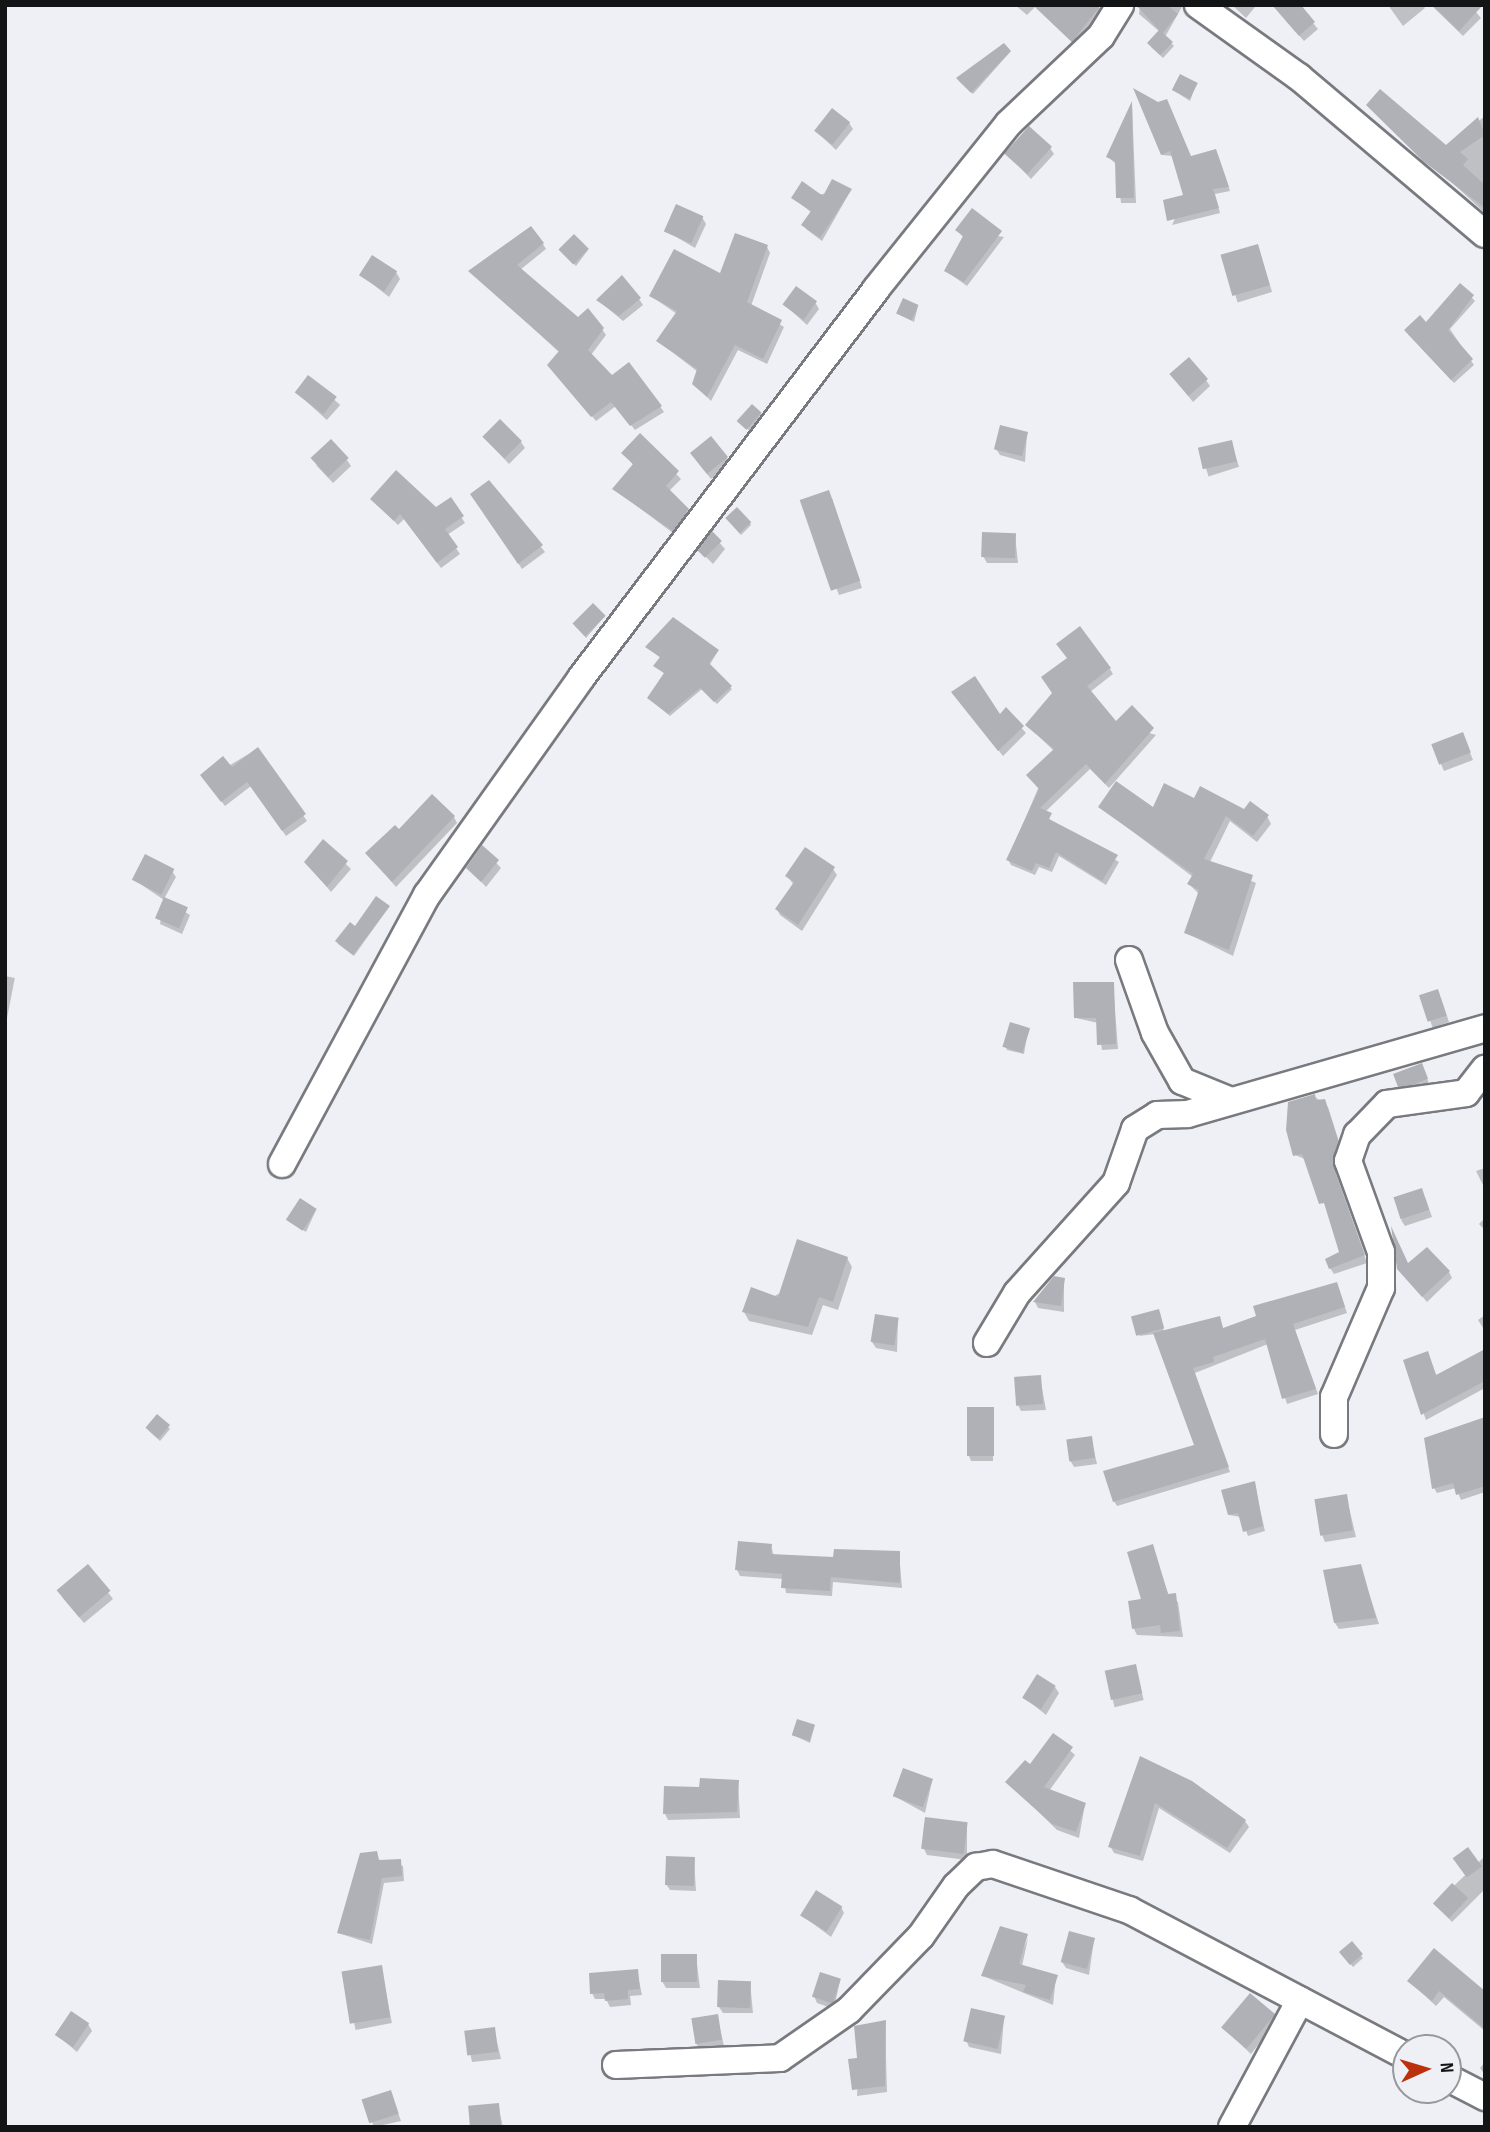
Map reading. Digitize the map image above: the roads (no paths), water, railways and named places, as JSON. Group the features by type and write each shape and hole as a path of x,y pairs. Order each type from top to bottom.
{"street":[{"path":"282,1164 426,895 581,678 991,144 1101,36 1120,5"},
{"path":"1198,5 1299,77 1485,234"},
{"path":"1129,960 1155,1033 1182,1081 1231,1101"},
{"path":"987,1343 1017,1293 1116,1183 1135,1129 1157,1115 1231,1101 1485,1028"},
{"path":"1334,1434 1334,1396 1381,1288 1381,1252 1348,1161 1357,1135 1387,1104 1466,1093 1485,1069"},
{"path":"616,2065 780,2058 849,2010 921,1936 966,1877 993,1864 1129,1910 1392,2049"},
{"path":"1233,2127 1300,2000"},
{"path":"1462,2085 1485,2096"}]}
